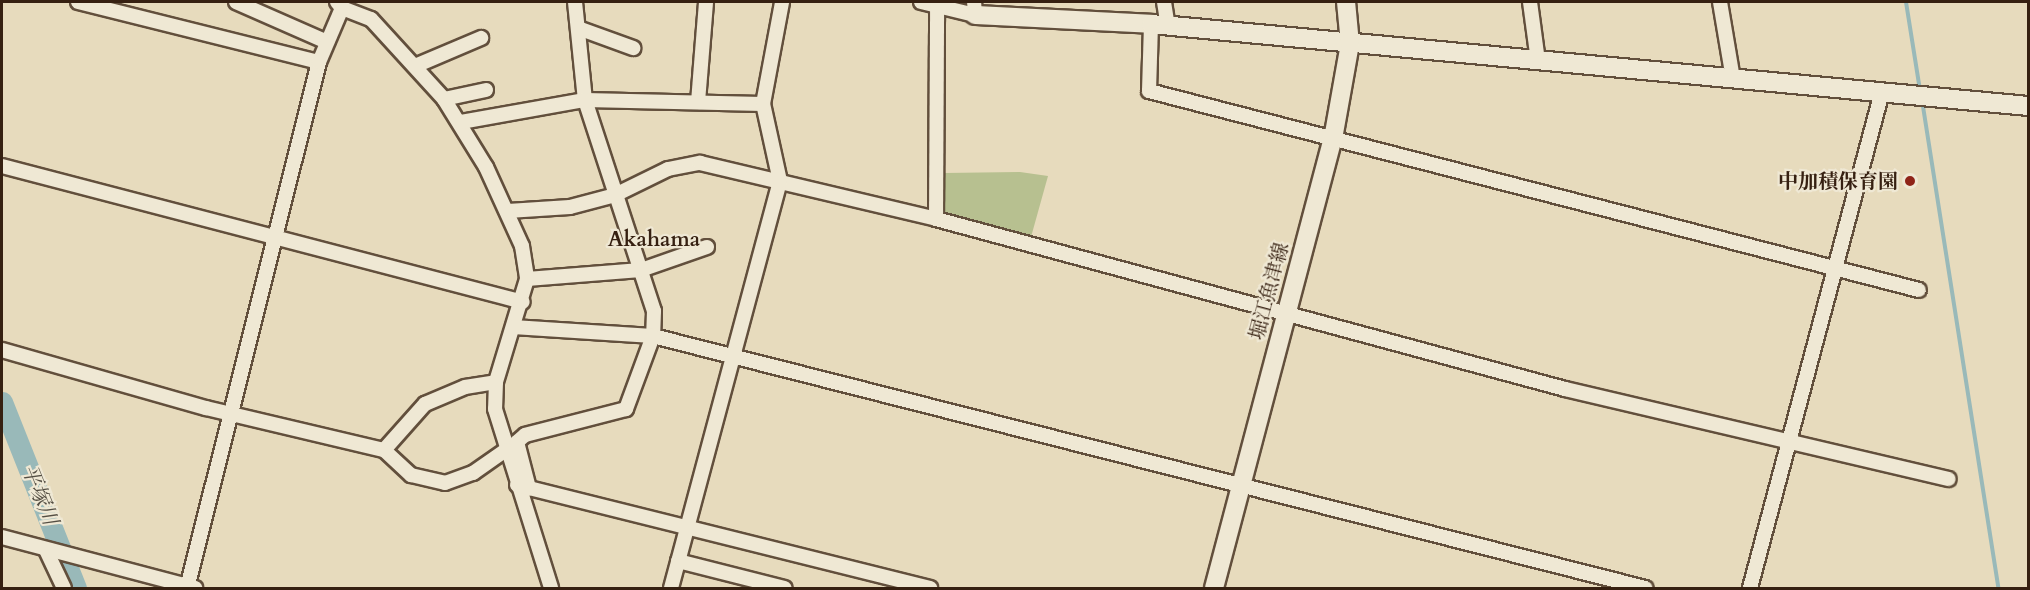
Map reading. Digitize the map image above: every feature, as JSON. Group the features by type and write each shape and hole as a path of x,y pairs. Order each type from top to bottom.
{"street":[{"path":"78,2 318,62"},
{"path":"236,2 325,41"},
{"path":"551,588 523,486 517,442 525,435 626,409 653,336 654,311 585,100 575,2"},
{"path":"698,102 706,2"},
{"path":"671,588 731,355 780,181 763,104 782,2"},
{"path":"921,2 938,6 2028,106"},
{"path":"1164,2 1149,91 1919,290"},
{"name":"堀江魚津線","path":"1214,588 1333,139 1350,44 1346,2"},
{"path":"1530,2 1538,61"},
{"path":"1720,2 1732,79"},
{"path":"2,537 190,588 318,62 340,5 371,19 444,99 461,122 508,211 522,246 527,279 523,302 496,382 495,409 505,451 523,486 930,588"},
{"path":"936,219 938,6"},
{"path":"578,28 633,48"},
{"path":"415,66 481,38"},
{"path":"444,99 486,90"},
{"path":"1750,588 1882,92"},
{"path":"461,122 585,100 763,104"},
{"path":"508,211 570,207 615,195 669,169 700,163 936,219 1565,389 1949,479"},
{"path":"2,166 523,302"},
{"path":"527,279 641,270 707,247"},
{"path":"513,327 653,336 1645,588"},
{"path":"2,350 231,414 384,450 411,475 445,483 473,473 505,451"},
{"path":"384,450 425,404 465,387 496,382"},
{"path":"46,550 64,588"},
{"path":"678,561 785,588"}],"green space":[{"path":"1020,172 1048,176 1031,237 940,218 944,173"}],"waterway":[{"path":"1906,2 1920,90"},
{"path":"1922,100 1998,588"},
{"name":"平塚川","path":"2,402 76,588"}],"place":[{"name":"中加積保育園","path":"1910,181"}],"district":[{"name":"Akahama","path":"654,240"}]}
